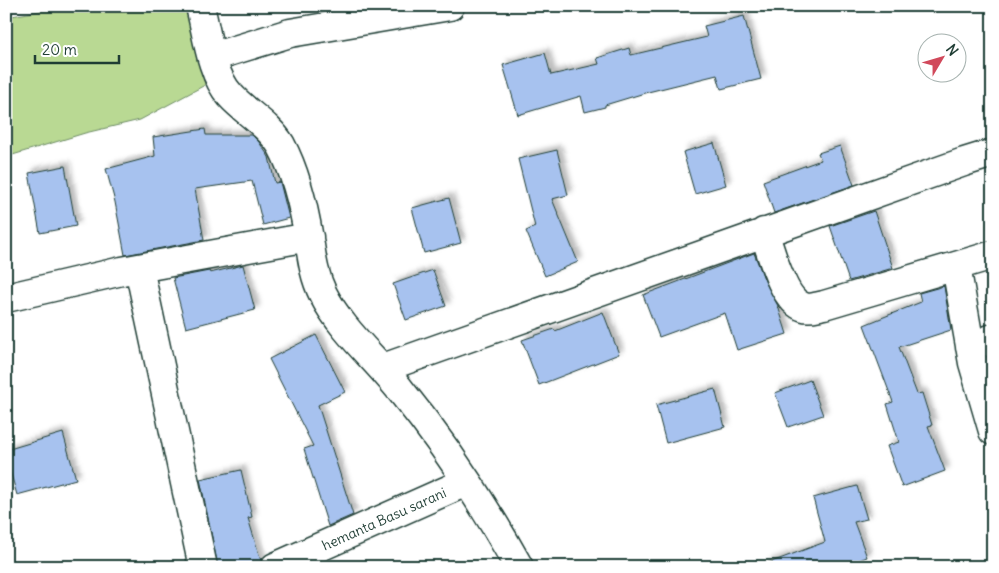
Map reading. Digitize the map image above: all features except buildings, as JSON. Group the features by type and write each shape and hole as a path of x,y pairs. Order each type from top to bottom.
{"street":[{"path":"200,6 218,77 228,94 280,143 293,174 309,237 314,274 323,295 358,341 383,368 430,428 505,542 519,567"},
{"path":"212,57 290,33 450,6"},
{"path":"383,368 764,232 993,153"},
{"path":"764,232 784,287 794,302 806,308 824,305 993,255"},
{"path":"6,298 139,268 309,237"},
{"path":"956,266 981,342 980,392 993,431"},
{"path":"139,268 203,567"},
{"name":"hemanta Basu sarani","path":"275,567 466,482"}],"green space":[{"path":"67,6 187,6 205,85 140,120 85,133 6,157 6,17"}]}
